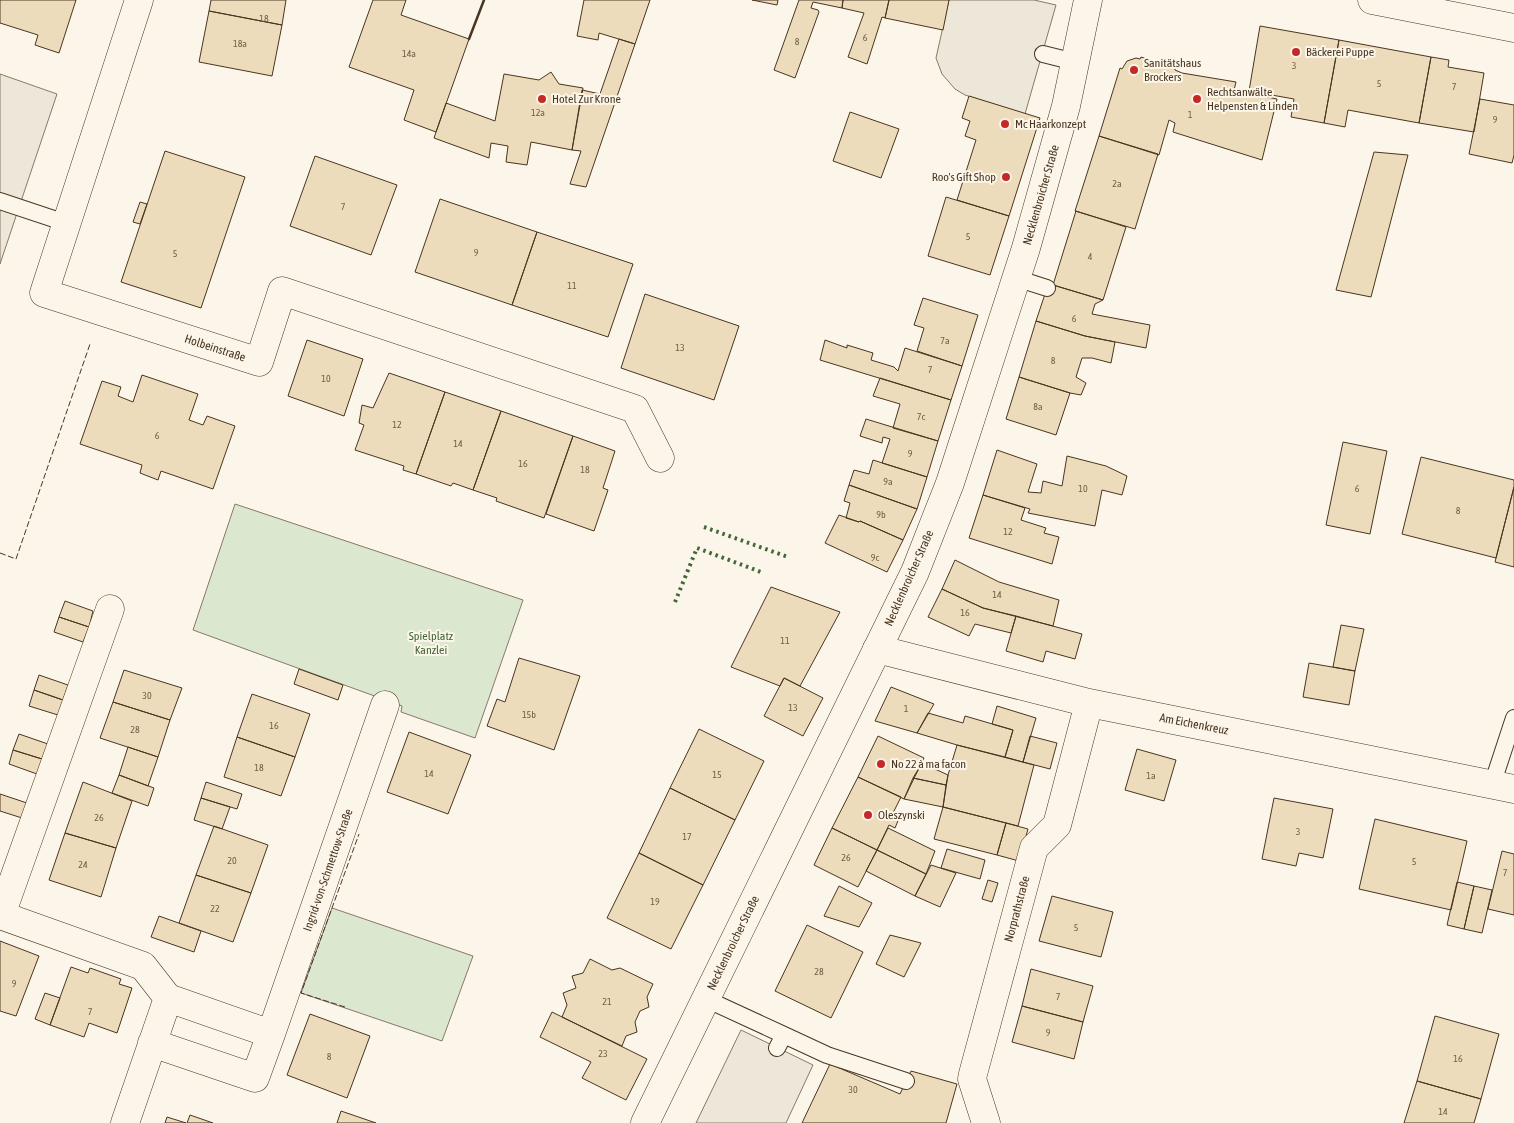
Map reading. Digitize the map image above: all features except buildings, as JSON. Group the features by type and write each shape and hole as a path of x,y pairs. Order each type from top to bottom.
{"street":[{"name":"Holbeinstraße","path":"139,0 44,293 259,362 282,291 635,409 660,458"},
{"name":"Necklenbroicher Straße","path":"645,1123 915,572 950,483 1016,278 1066,106 1088,0"},
{"path":"1372,0 1434,6 1514,28"},
{"path":"110,609 1,915 143,966 168,998 270,1034"},
{"name":"Am Eichenkreuz","path":"876,649 1089,703 1503,787"},
{"name":"Norprathstraße","path":"986,1123 972,1079 1034,848 1057,825 1089,703"},
{"name":"Ingrid-von-Schmettow-Straße","path":"152,1043 256,1078 385,705"},
{"path":"125,1123 168,998"}],"lane":[{"path":"1043,54 1075,62"},
{"path":"0,201 66,223"},
{"path":"1016,278 1047,288"},
{"path":"1503,787 1514,718"},
{"path":"706,998 781,1042 906,1081"}],"green space":[{"name":"Spielplatz Kanzlei","path":"235,504 523,600 475,738 401,712 402,706 193,630"},
{"path":"332,908 473,956 442,1041 301,993"}],"shaded area":[{"path":"949,0 1034,0 1056,5 1025,114 965,95 955,89 942,74 936,58"},
{"path":"0,74 57,94 0,264"},
{"path":"741,1030 813,1065 786,1123 696,1123"}],"hedge":[{"path":"704,527 788,557"},
{"path":"675,602 697,548 761,572"}],"fence":[{"path":"0,553 16,559 90,344"},
{"path":"345,1007 301,993 359,834"}],"wall":[{"path":"469,39 484,0"}],"place":[{"name":"Bäckerei Puppe","path":"1296,52"},
{"name":"Sanitätshaus Brockers","path":"1134,70"},
{"name":"Hotel Zur Krone","path":"542,99"},
{"name":"Rechtsanwälte Helpensten & Linden","path":"1197,99"},
{"name":"Mc Haarkonzept","path":"1005,124"},
{"name":"Roo's Gift Shop","path":"1006,177"},
{"name":"No 22 à ma facon","path":"881,764"},
{"name":"Oleszynski","path":"868,815"}]}
